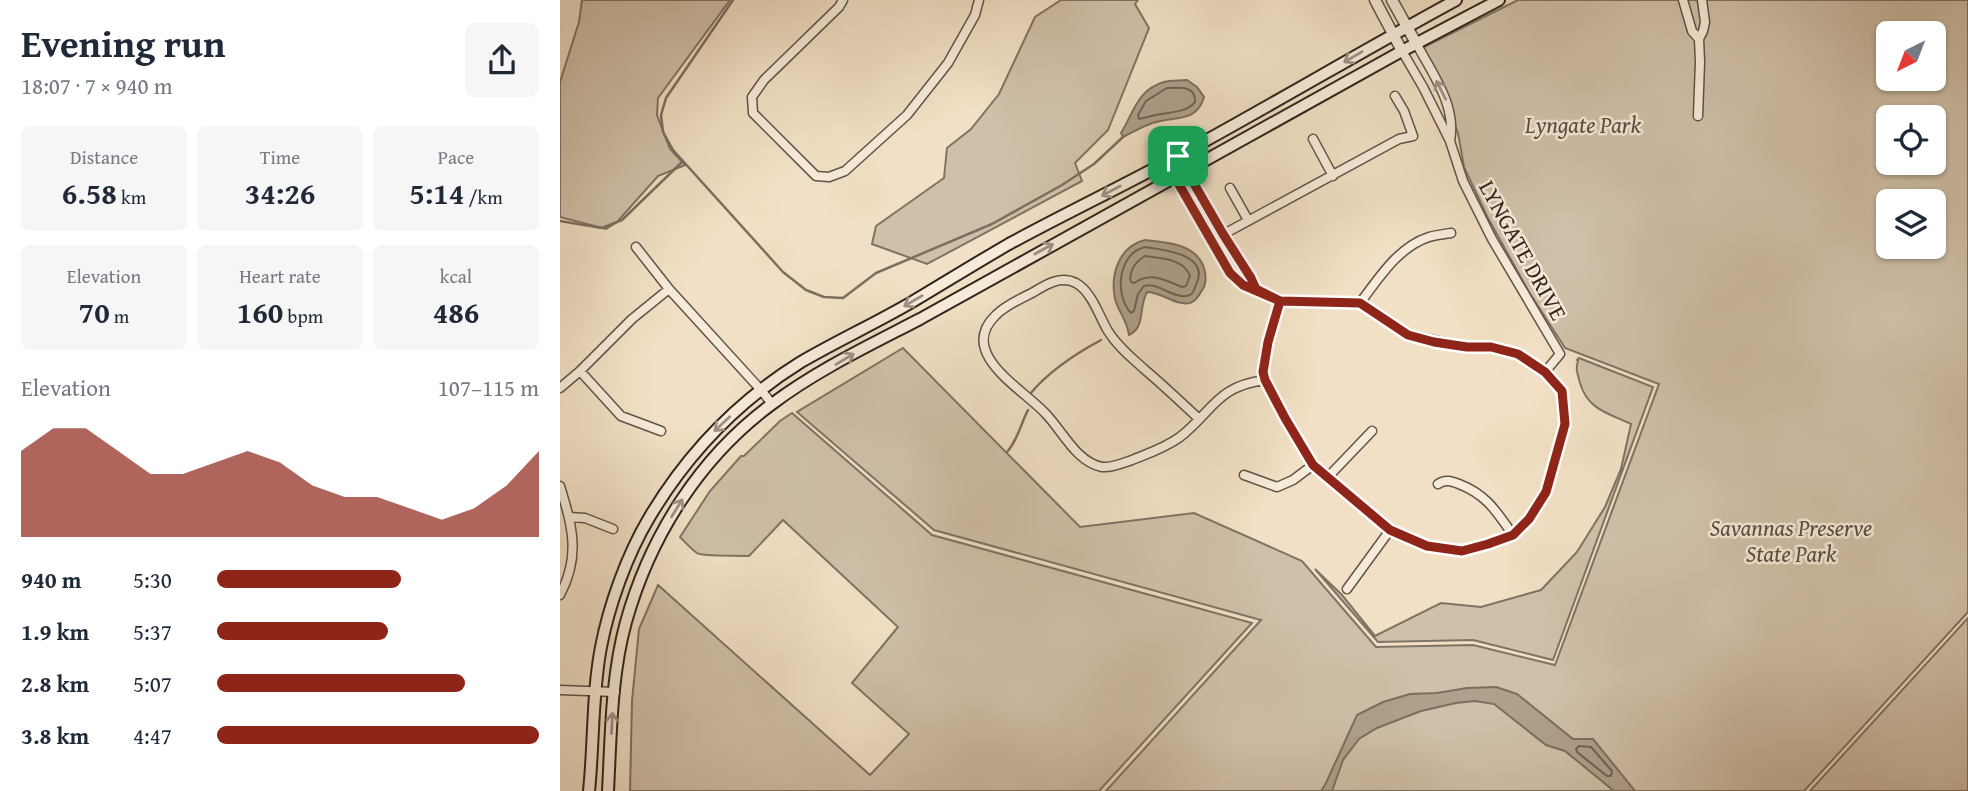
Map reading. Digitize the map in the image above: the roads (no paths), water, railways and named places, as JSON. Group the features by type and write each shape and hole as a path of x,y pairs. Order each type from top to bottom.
{"main road":[{"path":"589,791 596,691 601,648 609,616 634,547 648,520 673,480 718,427 761,390 803,362 1009,244 1178,156 1456,0"},
{"path":"608,791 615,692 626,623 648,559 662,533 686,493 727,443 772,404 862,349 1416,43 1499,0"}],"street":[{"path":"843,0 764,80 752,97 753,113 816,176 829,177 845,171 907,115 948,63 975,15 979,0"},
{"path":"1375,0 1402,51"},
{"path":"1392,0 1416,43"},
{"path":"1683,0 1692,31 1699,39"},
{"path":"1698,116 1699,39 1705,22 1702,0"},
{"name":"LYNGATE DRIVE","path":"1416,43 1446,99 1451,116 1450,141"},
{"name":"LYNGATE DRIVE","path":"1402,51 1450,141 1463,181 1492,239 1560,354 1545,372"},
{"path":"1211,241 1399,139 1413,136 1395,96"},
{"path":"1313,139 1333,176"},
{"path":"1178,156 1256,289"},
{"path":"1166,162 1230,273 1243,285 1280,301 1360,303 1408,335 1456,346 1491,347 1518,354 1545,372 1562,391 1565,424 1546,492 1529,519 1513,535 1462,551 1427,546 1390,530 1313,465 1297,441 1263,372 1280,301"},
{"path":"1230,188 1248,220"},
{"path":"1360,303 1390,263 1409,248 1428,237 1451,233"},
{"path":"636,247 668,289 772,404"},
{"path":"1199,419 1121,348 1108,331 1087,292 1077,283 1056,281 1047,284 1003,309 993,318 985,334 984,350 990,362 1045,413 1083,458 1101,467 1116,466 1165,447 1181,436 1199,419 1212,403 1232,388 1265,380"},
{"path":"560,388 632,319 668,289"},
{"path":"580,371 621,416 661,431"},
{"path":"1328,477 1372,431"},
{"path":"1244,475 1278,487 1313,465"},
{"path":"1438,484 1451,481 1479,494 1493,507 1513,535"},
{"path":"560,486 574,543 573,559 560,595"},
{"path":"569,517 585,518 613,529"},
{"path":"1347,589 1390,530"},
{"path":"560,690 615,692"}],"water":[{"path":"1187,80 1197,87 1204,97 1196,111 1184,117 1149,124 1123,137 1121,133 1133,110 1148,90 1164,82"},
{"path":"1145,240 1178,245 1193,252 1203,265 1206,281 1198,296 1190,303 1179,303 1147,292 1138,327 1129,335 1115,299 1115,271 1129,248"},
{"path":"1496,687 1517,694 1573,739 1593,739 1635,791 1614,791 1565,751 1546,745 1494,704 1475,701 1421,711 1377,728 1359,739 1343,760 1332,791 1321,791 1357,715 1383,702 1410,694"}],"waterway":[{"path":"733,0 666,98 661,115 663,132 673,150 783,272 806,290 824,297 843,298 876,273 992,224 1094,164 1123,137"},
{"path":"560,221 602,228 622,220 682,162"},
{"path":"1030,394 1063,364 1101,340"},
{"path":"1007,452 1017,437 1028,410"}],"park label":[{"name":"Lyngate Park","path":"1583,125"},
{"name":"Savannas Preserve State Park","path":"1791,541"}]}
